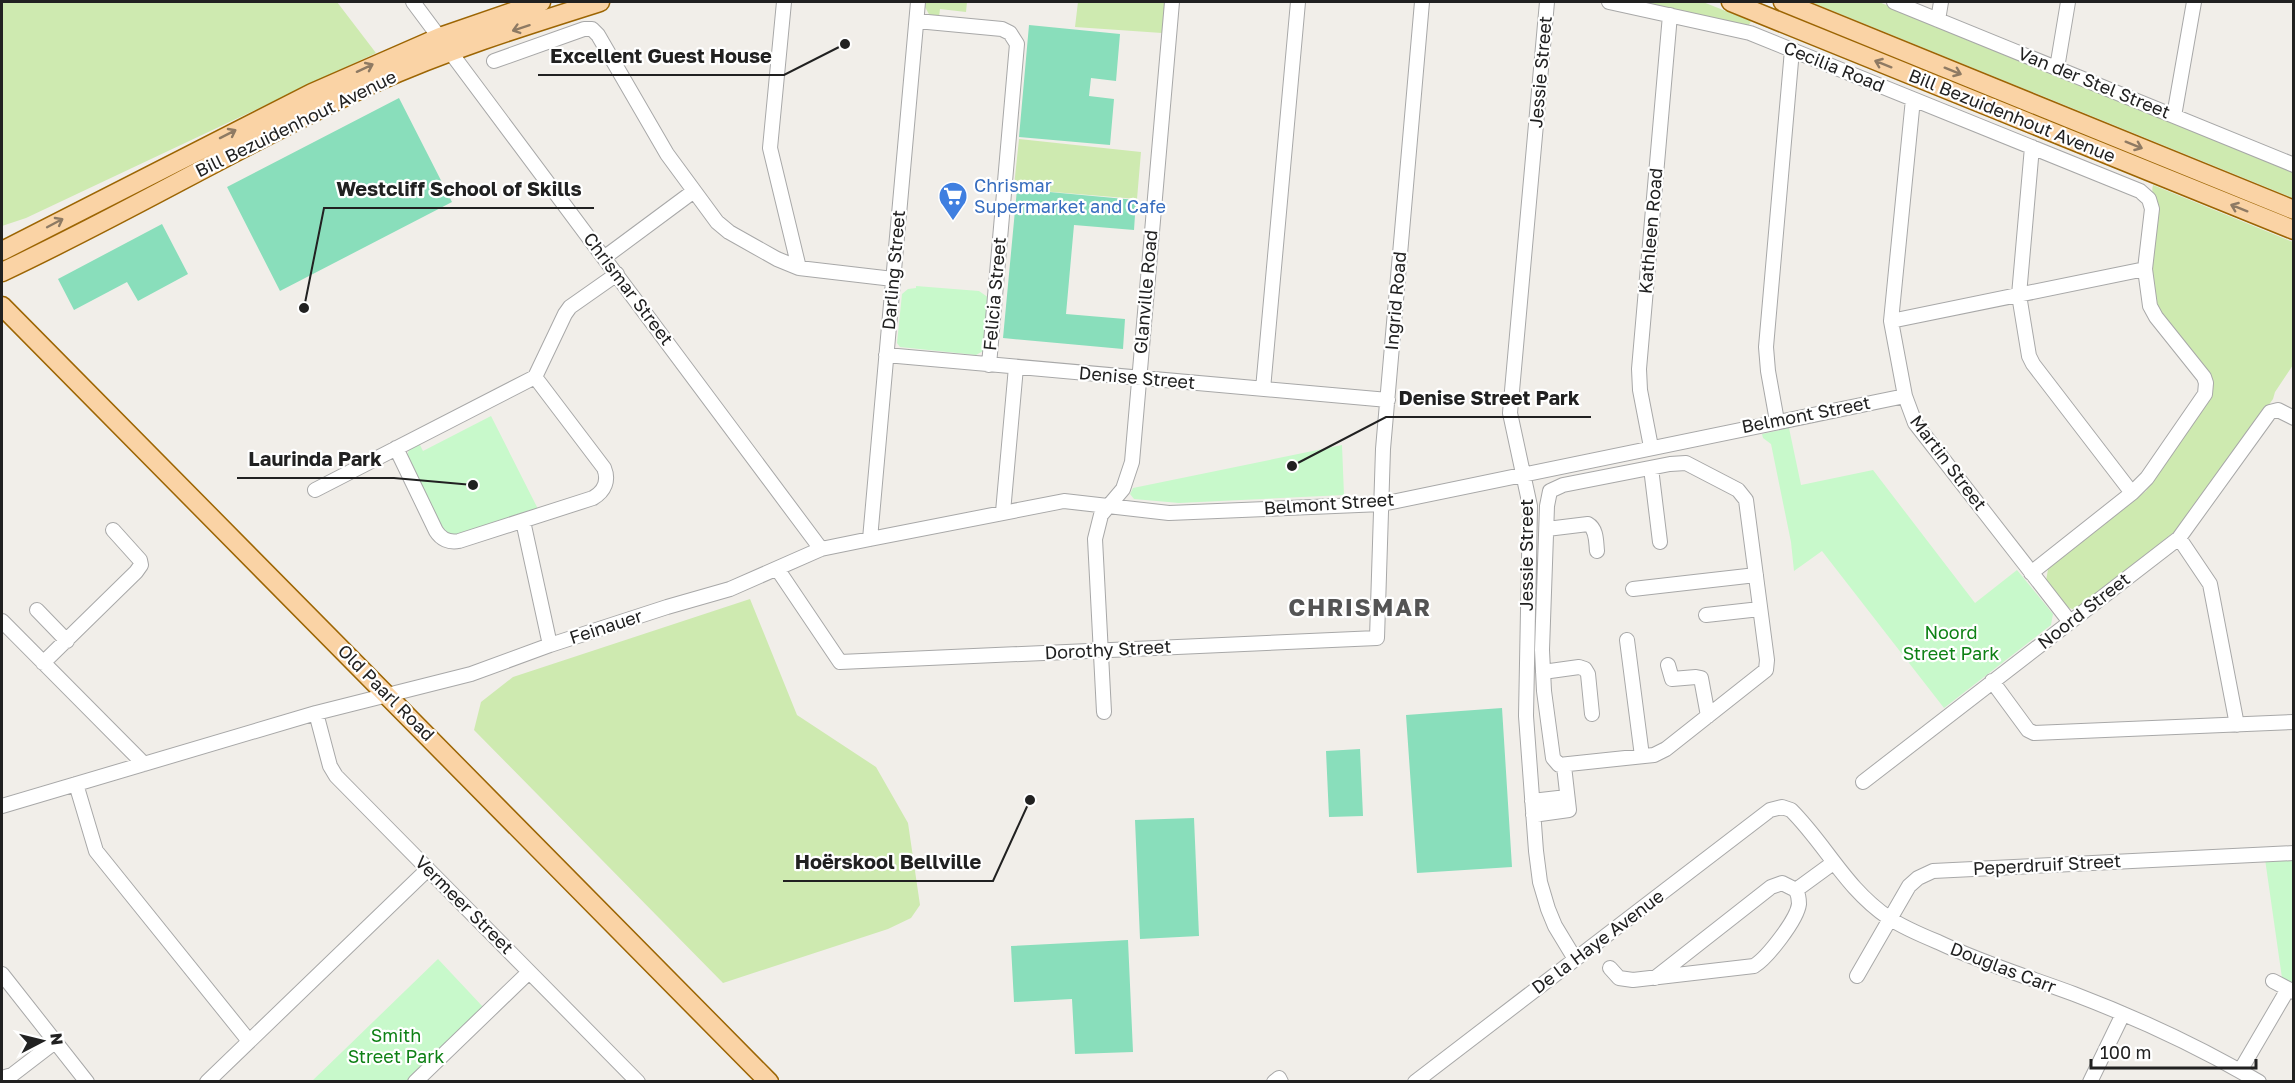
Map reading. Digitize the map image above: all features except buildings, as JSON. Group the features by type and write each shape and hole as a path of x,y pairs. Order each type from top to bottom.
{"main road":[{"name":"Bill Bezuidenhout Avenue","path":"2,272 308,114 377,82 445,44 541,2"},
{"name":"Bill Bezuidenhout Avenue","path":"2,251 272,112 384,60 600,2"},
{"name":"Bill Bezuidenhout Avenue","path":"1731,2 2294,230"},
{"name":"Bill Bezuidenhout Avenue","path":"1783,2 2294,210"},
{"name":"Old Paarl Road","path":"2,306 769,1082"}],"street":[{"name":"Chrismar Street","path":"413,2 821,549"},
{"path":"784,2 770,148 799,268"},
{"name":"Darling Street","path":"870,539 918,2"},
{"name":"Glanville Road","path":"1104,712 1095,539 1101,515 1126,483 1132,462 1172,2"},
{"path":"1263,389 1298,2"},
{"name":"Ingrid Road","path":"1377,638 1383,449 1422,2"},
{"name":"Jessie Street","path":"1547,2 1510,405 1530,506 1526,716 1543,807 1540,882 1555,926 1575,959"},
{"name":"Cecilia Road","path":"1609,2 1750,33 2140,191 2149,199 2152,214 2145,269"},
{"name":"Van der Stel Street","path":"1894,2 2293,163"},
{"path":"1938,20 1941,2"},
{"path":"2056,68 2068,2"},
{"path":"2174,116 2193,2"},
{"name":"Kathleen Road","path":"1651,447 1640,390 1639,369 1670,15"},
{"name":"Felicia Street","path":"916,21 1002,29 1010,33 1017,44 989,364"},
{"path":"494,61 584,29 595,31 667,154 717,222 729,232 777,259 799,268 893,279"},
{"path":"1778,421 1768,371 1766,347 1792,50"},
{"name":"Martin Street","path":"1912,99 1891,321 1905,396 1915,423 2070,622"},
{"path":"2032,147 2019,295 2026,344 2033,364 2132,493"},
{"path":"605,257 694,191"},
{"path":"1891,321 2145,269 2152,311 2204,377 2206,388 2203,399 2146,478 2132,493 2031,573"},
{"path":"315,490 535,377 570,307 617,274"},
{"name":"Denise Street","path":"886,355 1388,400"},
{"name":"Felicia Street","path":"1003,512 1016,367"},
{"path":"396,448 436,531 450,542 593,498 604,489 607,478 604,468 535,377"},
{"name":"Belmont Street","path":"821,549 1064,501 1169,513 1382,504 1905,396"},
{"name":"Noord Street","path":"1863,782 2179,538 2265,417 2274,410 2283,411 2294,418"},
{"path":"1686,463 1742,493 1747,504 1766,670 1666,749 1654,755 1559,765 1553,758 1543,672 1547,529 1548,496 1555,487 1651,468 1686,463"},
{"path":"1651,468 1660,542"},
{"path":"523,521 550,645"},
{"path":"1547,529 1591,525 1595,531 1597,551"},
{"path":"44,663 141,565 140,560 113,530"},
{"path":"2179,538 2210,584 2237,725"},
{"name":"Feinauer","path":"2,806 316,713 471,674 550,645 730,589 821,549"},
{"name":"Dorothy Street","path":"777,570 840,662 1377,638"},
{"path":"1633,589 1756,575"},
{"path":"1706,615 1760,609"},
{"path":"37,610 67,640"},
{"path":"2,621 144,764"},
{"path":"1628,640 1642,756"},
{"path":"1668,665 1672,679 1701,678 1708,716"},
{"path":"1543,672 1585,669 1588,674 1592,714"},
{"path":"1992,681 2028,730 2034,733 2294,722"},
{"name":"Vermeer Street","path":"316,713 328,762 334,773 530,972 630,1079"},
{"path":"1543,807 1568,804 1564,766"},
{"path":"76,784 96,851 249,1041"},
{"name":"De la Haye Avenue","path":"1415,1082 1770,810 1782,807"},
{"name":"Douglas Carr","path":"1782,807 1796,814 1859,893 1891,919 1974,959 2123,1014 2259,1082"},
{"name":"Peperdruif Street","path":"1857,976 1913,882 1933,871 2294,853"},
{"path":"1796,890 1833,863"},
{"path":"207,1082 428,869"},
{"path":"1655,978 1771,886 1782,883 1796,890"},
{"path":"1610,968 1624,980 1740,969 1762,961 1795,915 1799,906 1796,890"},
{"path":"415,1082 530,972"},
{"path":"2,974 87,1082"},
{"path":"2240,1071 2291,990 2273,981"},
{"path":"2090,1082 2123,1014"},
{"path":"2,1078 12,1075 55,1042"}],"green space":[{"path":"2,2 337,2 376,53 26,218 2,226"},
{"path":"926,2 967,2 966,12 940,9 939,17 930,16 925,7"},
{"path":"1078,2 1165,2 1162,33 1075,27"},
{"path":"1636,2 1703,2 1751,21 1748,27"},
{"path":"1811,2 1879,2 2293,171 2293,198"},
{"path":"1029,25 1120,34 1116,81 1091,78 1089,96 1114,99 1110,145 1019,137"},
{"path":"399,98 452,202 280,291 227,187"},
{"path":"1019,139 1141,152 1137,199 1017,189 1014,186"},
{"path":"2153,185 2293,242 2293,365 2275,392 2273,399 2184,524 2078,609 2073,609 2060,600 2046,581 2048,569 2146,491 2209,396 2165,322 2153,290 2151,268 2157,216 2152,192"},
{"path":"1017,189 1136,200 1134,230 1074,225 1066,314 1125,319 1123,349 1003,338"},
{"path":"162,224 188,274 138,301 127,282 74,310 58,279"},
{"path":"916,286 979,291 989,298 985,350 976,355 900,347 897,343 902,294"},
{"path":"491,416 538,509 455,536 443,532 407,457 408,452 419,443 423,451"},
{"name":"Noord Street Park","path":"1789,428 1801,485 1873,470 1975,603 2017,570 2053,614 2051,625 1944,708 1822,551 1794,571 1791,542 1771,444 1763,438 1762,434"},
{"path":"1342,445 1344,495 1179,503 1134,499 1130,494 1133,488"},
{"path":"750,599 797,715 876,767 908,823 920,905 911,918 888,929 723,983 474,730 481,702 513,677"},
{"path":"1502,708 1512,867 1417,873 1406,715"},
{"path":"1360,749 1363,816 1329,817 1326,751"},
{"path":"1194,818 1199,936 1140,939 1135,820"},
{"path":"2293,858 2293,985 2282,978 2265,859"},
{"path":"1128,940 1133,1052 1075,1054 1072,999 1014,1002 1011,946"},
{"name":"Smith Street Park","path":"438,959 484,1008 408,1081 311,1082"}],"place":[{"name":"Excellent Guest House","path":"845,44"},
{"name":"Chrismar Supermarket and Cafe","path":"953,222"},
{"name":"Westcliff School of Skills","path":"304,308"},
{"name":"Denise Street Park","path":"1292,466"},
{"name":"Laurinda Park","path":"473,485"},
{"name":"Hoërskool Bellville","path":"1030,800"}],"district":[{"name":"CHRISMAR","path":"1360,608"}]}
